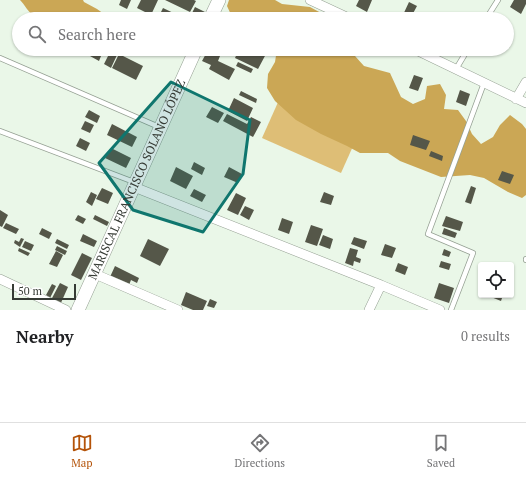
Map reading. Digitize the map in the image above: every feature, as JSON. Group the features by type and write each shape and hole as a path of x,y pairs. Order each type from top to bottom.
{"main road":[{"path":"213,12 217,1"},
{"name":"MARISCAL FRANCISCO SOLANO LÓPEZ","path":"78,310 193,56"}],"street":[{"path":"310,0 336,12"},
{"path":"429,56 526,103"},
{"path":"516,99 526,82"},
{"path":"135,185 440,310"},
{"path":"95,274 178,310"},
{"path":"0,280 66,310"},
{"path":"370,310 381,285"}],"lane":[{"path":"490,12 498,0"},
{"path":"456,69 464,56"},
{"path":"0,58 161,128"},
{"path":"451,310 473,253 428,234 484,83"},
{"path":"0,131 135,185"}],"highlighted area":[{"path":"171,82 250,120 243,174 203,232 133,210 99,163"}],"shaded area":[{"path":"20,0 83,0 101,12 30,12"},
{"path":"229,0 275,0 282,4 310,7 319,12 230,12 227,6"},
{"path":"276,56 355,56 364,66 390,73 401,97 413,104 425,99 427,86 440,84 446,95 444,109 458,110 466,121 472,134 481,144 493,137 500,125 510,115 526,129 526,195 522,198 508,192 484,178 470,175 441,177 400,161 388,153 360,153 321,134 296,120 275,101 267,88 268,74 275,62"},
{"path":"279,100 358,135 341,173 262,138"}],"building":[{"path":"121,0 131,0 127,9 119,5"},
{"path":"141,0 158,0 152,12 145,12 137,8"},
{"path":"165,0 194,0 196,1 190,12"},
{"path":"359,0 372,0 367,12 356,6"},
{"path":"514,0 526,0 526,4 521,14 510,7"},
{"path":"409,2 417,6 414,12 404,12"},
{"path":"195,7 205,12 192,12"},
{"path":"163,8 171,12 161,12"},
{"path":"90,56 101,56 99,61"},
{"path":"108,56 117,56 111,68 104,64"},
{"path":"118,56 123,56 143,66 136,80 112,68"},
{"path":"205,56 220,56 218,61 235,69 229,80 209,69 211,65 202,61"},
{"path":"236,56 265,56 258,69 235,58"},
{"path":"238,62 253,69 251,73 236,66"},
{"path":"414,75 423,78 418,91 409,88"},
{"path":"460,90 470,94 466,106 456,102"},
{"path":"241,91 257,99 256,103 239,95"},
{"path":"234,98 253,108 247,121 228,111"},
{"path":"212,107 224,113 218,123 206,117"},
{"path":"89,110 100,116 97,123 85,117"},
{"path":"227,114 247,124 251,117 261,122 253,137 223,121"},
{"path":"85,121 94,125 90,133 81,129"},
{"path":"112,124 137,137 132,147 107,135"},
{"path":"413,135 430,141 426,150 410,145"},
{"path":"80,138 90,143 86,151 76,146"},
{"path":"111,148 131,158 126,168 105,158"},
{"path":"431,151 443,156 442,161 429,156"},
{"path":"194,162 205,168 202,175 191,169"},
{"path":"176,167 193,176 186,189 170,181"},
{"path":"229,167 242,174 238,183 224,177"},
{"path":"502,171 514,175 510,184 498,180"},
{"path":"471,186 476,188 471,204 465,202"},
{"path":"102,188 113,193 108,204 96,199"},
{"path":"194,189 206,195 202,202 190,196"},
{"path":"91,192 97,195 92,206 86,202"},
{"path":"324,192 334,196 331,205 320,202"},
{"path":"236,193 246,198 238,215 227,210"},
{"path":"245,206 254,210 249,220 240,215"},
{"path":"0,210 8,215 2,227 0,226"},
{"path":"78,215 86,219 83,224 75,220"},
{"path":"95,215 109,222 107,226 93,219"},
{"path":"446,216 463,222 460,231 442,226"},
{"path":"282,218 293,222 289,234 278,230"},
{"path":"6,223 19,229 16,234 3,228"},
{"path":"311,225 323,229 317,246 305,242"},
{"path":"42,228 52,233 49,239 39,234"},
{"path":"444,228 457,233 455,238 442,234"},
{"path":"83,234 97,241 94,247 80,241"},
{"path":"323,235 333,239 330,249 319,245"},
{"path":"354,237 367,241 364,249 351,244"},
{"path":"21,238 24,239 20,247 14,243 15,240 19,242"},
{"path":"57,239 69,245 67,249 55,243"},
{"path":"148,239 169,249 160,266 140,256"},
{"path":"25,241 34,245 31,251 22,247"},
{"path":"385,244 396,248 392,258 381,255"},
{"path":"57,246 67,251 65,255 55,250"},
{"path":"19,248 30,253 28,256 18,251"},
{"path":"350,248 358,250 356,257 361,259 360,263 354,261 353,266 345,263"},
{"path":"444,249 451,252 449,257 442,255"},
{"path":"56,251 63,255 57,267 49,264"},
{"path":"82,253 92,258 81,280 71,275"},
{"path":"441,261 451,264 449,270 439,267"},
{"path":"398,263 408,267 405,275 395,271"},
{"path":"115,266 139,278 137,283 131,280 129,285 110,277"},
{"path":"60,283 68,287 60,305 51,300"},
{"path":"439,283 454,288 449,303 434,298"},
{"path":"52,284 56,286 50,298 46,295"},
{"path":"186,292 207,301 203,310 193,310 181,305"},
{"path":"494,298 502,298 501,301"},
{"path":"210,299 217,302 214,308 207,306"}]}
